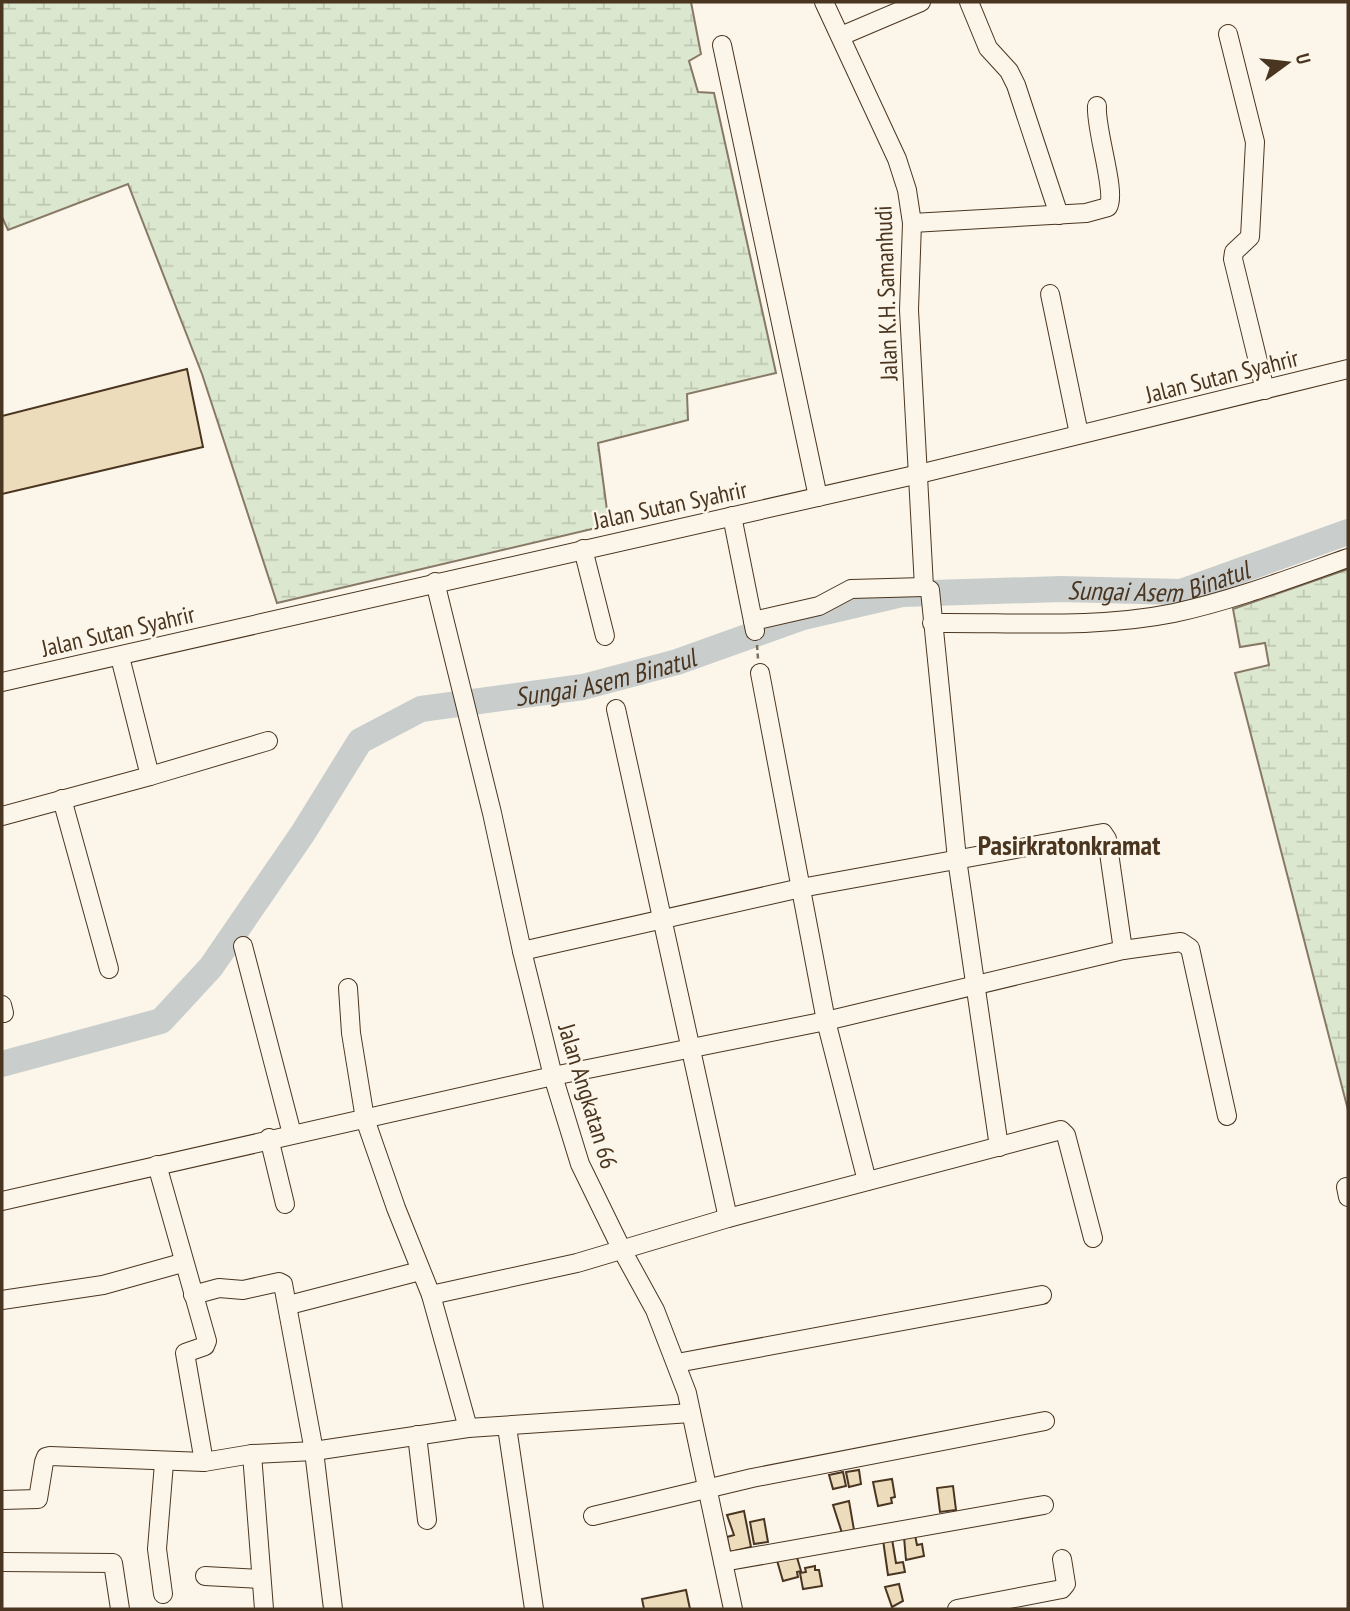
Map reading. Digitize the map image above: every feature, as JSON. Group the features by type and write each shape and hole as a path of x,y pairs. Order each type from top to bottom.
{"street":[{"name":"Jalan K.H. Samanhudi","path":"824,2 897,159 912,223 909,310 927,589 973,985 999,1146"},
{"path":"841,36 921,2"},
{"path":"969,2 988,48 1009,71 1016,85 1059,215"},
{"path":"1228,34 1253,130 1255,161 1250,237 1234,252 1233,259 1265,390"},
{"path":"722,45 818,497"},
{"path":"912,223 1100,211 1110,204 1097,132 1097,106"},
{"path":"1050,293 1079,434"},
{"name":"Jalan Sutan Syahrir","path":"2,682 919,474 1348,369"},
{"path":"732,516 754,626 819,606 851,589 927,589"},
{"path":"583,549 605,636"},
{"path":"932,621 1071,623 1136,618 1211,604 1348,558"},
{"name":"Jalan Angkatan 66","path":"435,582 473,732 553,1076 580,1164 655,1310 677,1363 691,1413 733,1609"},
{"path":"120,657 150,776"},
{"path":"760,673 826,1021 867,1181"},
{"path":"616,709 728,1218"},
{"path":"2,816 268,741"},
{"path":"62,799 109,969"},
{"path":"522,951 801,888 1105,834 1123,950"},
{"path":"2,1201 269,1138 553,1076 826,1021 1123,950 1181,942 1189,944 1227,1116"},
{"path":"243,946 292,1133"},
{"path":"348,988 351,1033 365,1119 431,1295 468,1428"},
{"path":"431,1295 577,1263 728,1218 1063,1130 1093,1238"},
{"path":"269,1138 285,1204"},
{"path":"157,1165 182,1263 207,1342 205,1346 185,1353 204,1462"},
{"path":"2,1300 103,1285 182,1263"},
{"path":"289,1305 420,1271"},
{"path":"193,1295 219,1288 243,1290 281,1282 289,1305 314,1451 333,1609"},
{"path":"677,1363 1042,1295"},
{"path":"2,1500 38,1499 46,1457 204,1462 252,1454 314,1451 468,1428 691,1413"},
{"path":"593,1516 706,1488 1045,1421"},
{"path":"507,1427 534,1609"},
{"path":"417,1435 427,1520"},
{"path":"252,1454 264,1609"},
{"path":"163,1594 157,1549 164,1462"},
{"path":"723,1562 1044,1505"},
{"path":"957,1609 1062,1589 1066,1584 1062,1559"},
{"path":"2,1562 113,1563 120,1609"},
{"path":"205,1576 261,1578"}],"path":[{"path":"754,626 760,673"}],"green space":[{"path":"2,2 691,2 701,54 689,61 698,92 714,93 776,373 687,394 688,420 598,443 609,525 277,603 202,374 128,184 8,230 2,217"},
{"path":"1348,569 1348,1110 1235,673 1269,665 1265,643 1240,647 1233,609"}],"building":[{"path":"187,369 203,447 2,494 2,416"},
{"path":"859,1470 861,1484 849,1487 846,1472"},
{"path":"843,1472 846,1486 833,1489 829,1475"},
{"path":"892,1479 895,1497 891,1498 892,1503 878,1506 873,1482"},
{"path":"953,1486 956,1510 940,1512 937,1488"},
{"path":"849,1501 854,1530 842,1533 833,1505"},
{"path":"744,1511 751,1547 730,1552 727,1537 734,1535 727,1515"},
{"path":"764,1519 768,1542 754,1544 750,1522"},
{"path":"915,1535 917,1545 922,1544 924,1556 906,1560 904,1537"},
{"path":"892,1539 896,1563 903,1562 905,1572 888,1575 883,1540"},
{"path":"796,1554 801,1571 797,1572 798,1577 783,1581 776,1557"},
{"path":"815,1566 815,1570 819,1570 822,1586 803,1589 800,1573 806,1572 805,1568"},
{"path":"899,1584 903,1601 892,1607 885,1587"},
{"path":"686,1590 690,1609 644,1609 642,1599"}],"waterway":[{"name":"Sungai Asem Binatul","path":"2,1064 161,1021 211,967 303,833 360,741 421,709 583,687 677,662 803,617 902,594 1061,589 1181,592 1348,532"}],"district":[{"name":"Pasirkratonkramat","path":"1069,844"}]}
